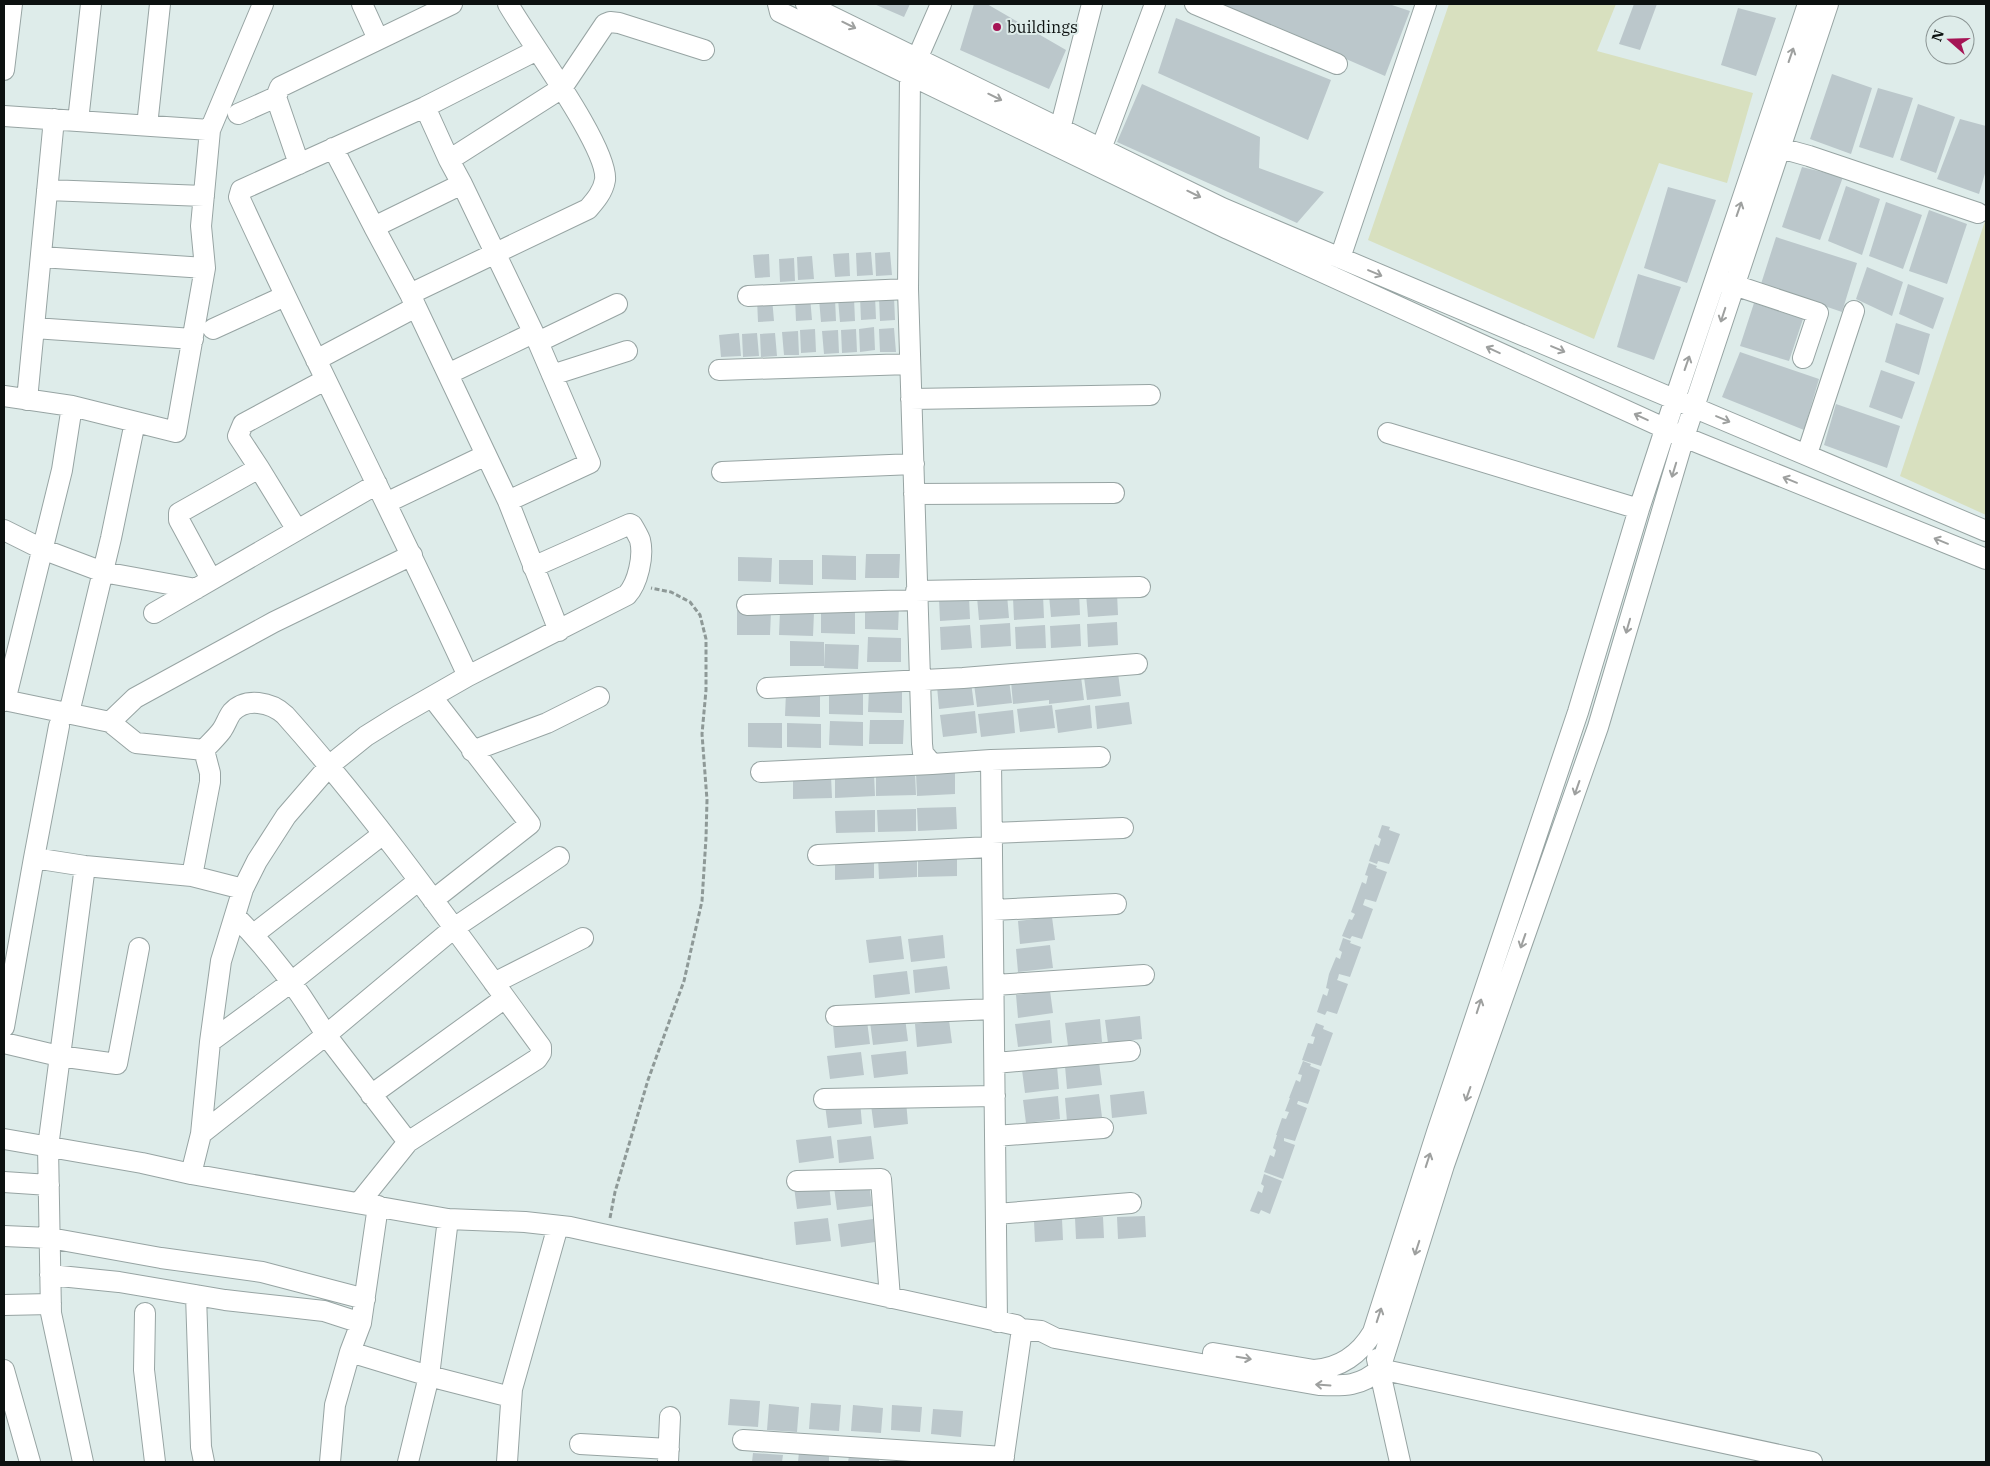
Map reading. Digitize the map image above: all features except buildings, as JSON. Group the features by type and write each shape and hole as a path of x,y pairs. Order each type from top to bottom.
{"street":[{"path":"4,70 12,4"},
{"path":"78,121 90,4"},
{"path":"148,126 160,4"},
{"path":"54,119 34,328 10,402 72,406 176,432 205,268 201,226 210,130 263,4"},
{"path":"362,4 378,40"},
{"path":"238,114 276,97 280,88 452,4"},
{"path":"316,360 413,300 496,253 588,209 601,192 605,181 605,170 598,151 562,88 508,4"},
{"path":"778,4 780,12 1060,129 1101,149 1228,229 1675,433 1986,559"},
{"path":"806,4 913,67 1164,189 1222,208 1986,531"},
{"path":"932,764 923,753 922,744 908,289 913,67 941,4"},
{"path":"1060,129 1092,4"},
{"path":"1101,149 1155,4"},
{"path":"1195,4 1337,64"},
{"path":"1340,258 1426,4"},
{"path":"4,1139 448,1219 526,1222 571,1228 1016,1325 1055,1338 1319,1385 1345,1386 1370,1378 1380,1369 1444,1165 1600,719 1675,433 1675,399 1780,148 1780,117 1808,4"},
{"path":"1031,1330 1055,1328 1314,1370 1324,1369 1347,1360 1358,1352 1370,1338 1561,758 1578,712 1639,509 1675,433 1694,407 1724,282 1780,117 1828,4"},
{"path":"449,160 562,88 601,28 610,22 704,50"},
{"path":"468,676 412,555 285,296 239,197 239,193 241,190 425,106 537,50"},
{"path":"276,97 299,164"},
{"path":"425,106 449,160 496,253 590,463 508,501"},
{"path":"4,116 210,130"},
{"path":"333,148 413,300 508,501 559,631"},
{"path":"1780,148 1978,213"},
{"path":"374,227 462,184"},
{"path":"47,190 204,196"},
{"path":"41,257 205,268"},
{"path":"1724,282 1818,313 1803,358"},
{"path":"748,296 908,289"},
{"path":"213,329 285,296"},
{"path":"448,374 617,304"},
{"path":"1807,454 1854,311"},
{"path":"34,328 193,339"},
{"path":"552,375 628,350"},
{"path":"719,370 910,364"},
{"path":"297,530 238,436 243,424 325,380"},
{"path":"912,399 1150,394"},
{"path":"72,406 62,470 5,701 64,720 110,722 136,743 204,750"},
{"path":"4,1027 34,858 64,720 103,572 135,422"},
{"path":"1388,433 1639,509"},
{"path":"386,503 486,455"},
{"path":"722,472 914,464"},
{"path":"203,584 179,520 179,513 259,468"},
{"path":"154,613 377,484"},
{"path":"914,494 1114,493"},
{"path":"191,1174 201,1134 210,1042 221,961 243,889 257,861 286,816 330,766 366,736 468,676 627,595 631,591 639,569 640,542 630,524 533,567"},
{"path":"4,530 42,549 103,572 203,584"},
{"path":"110,722 135,698 274,622 412,555"},
{"path":"747,605 1140,587"},
{"path":"767,688 963,678 1138,664"},
{"path":"432,697 530,824 433,900"},
{"path":"472,751 547,723 599,697"},
{"path":"204,750 222,731 232,712 242,705 252,702 265,704 280,710 330,766 383,834 541,1047 541,1053 537,1058 408,1142 359,1203"},
{"path":"1578,712 1600,719"},
{"path":"192,876 210,782 210,773 204,750"},
{"path":"761,772 1100,756"},
{"path":"1561,758 1585,765"},
{"path":"991,760 997,1322"},
{"path":"818,855 1123,828"},
{"path":"254,934 383,834"},
{"path":"201,1134 326,1035 454,928 559,857"},
{"path":"34,858 85,866 192,876 243,889"},
{"path":"83,1462 51,1304 48,1147 85,866"},
{"path":"210,1042 290,982 418,881"},
{"path":"993,910 1116,904"},
{"path":"235,916 254,934 326,1035 408,1142"},
{"path":"371,1095 500,990 583,938"},
{"path":"4,1043 59,1056 117,1064 139,948"},
{"path":"994,985 1144,975"},
{"path":"836,1016 994,1009"},
{"path":"995,1063 1130,1051"},
{"path":"824,1099 995,1096"},
{"path":"995,1136 1103,1128"},
{"path":"797,1181 881,1179 890,1298"},
{"path":"4,1182 49,1185"},
{"path":"996,1214 1131,1203"},
{"path":"330,1462 335,1405 350,1352 362,1323 378,1206"},
{"path":"408,1462 428,1376 448,1219"},
{"path":"507,1462 511,1397 571,1228"},
{"path":"4,1236 50,1238 161,1258 262,1272 365,1299"},
{"path":"50,1275 119,1282 196,1295 324,1312 362,1323"},
{"path":"196,1295 201,1447 204,1462"},
{"path":"4,1305 51,1304"},
{"path":"145,1313 144,1370 155,1462"},
{"path":"743,1440 1004,1460 1031,1330"},
{"path":"1370,1338 1380,1369 1400,1462"},
{"path":"350,1352 428,1376 511,1397"},
{"path":"1380,1369 1812,1462"},
{"path":"4,1370 30,1462"},
{"path":"580,1444 668,1455 670,1416"}],"path":[{"path":"614,1237 610,1217 615,1192 648,1080 684,981 702,901 708,800 702,734 706,690 706,639 700,615 690,602 671,592 646,588"}],"green space":[{"path":"1449,4 1616,4 1597,51 1753,93 1727,183 1659,163 1594,339 1368,240"},
{"path":"1986,218 1986,515 1900,476"}],"place":[{"name":"buildings","path":"997,27"}]}
